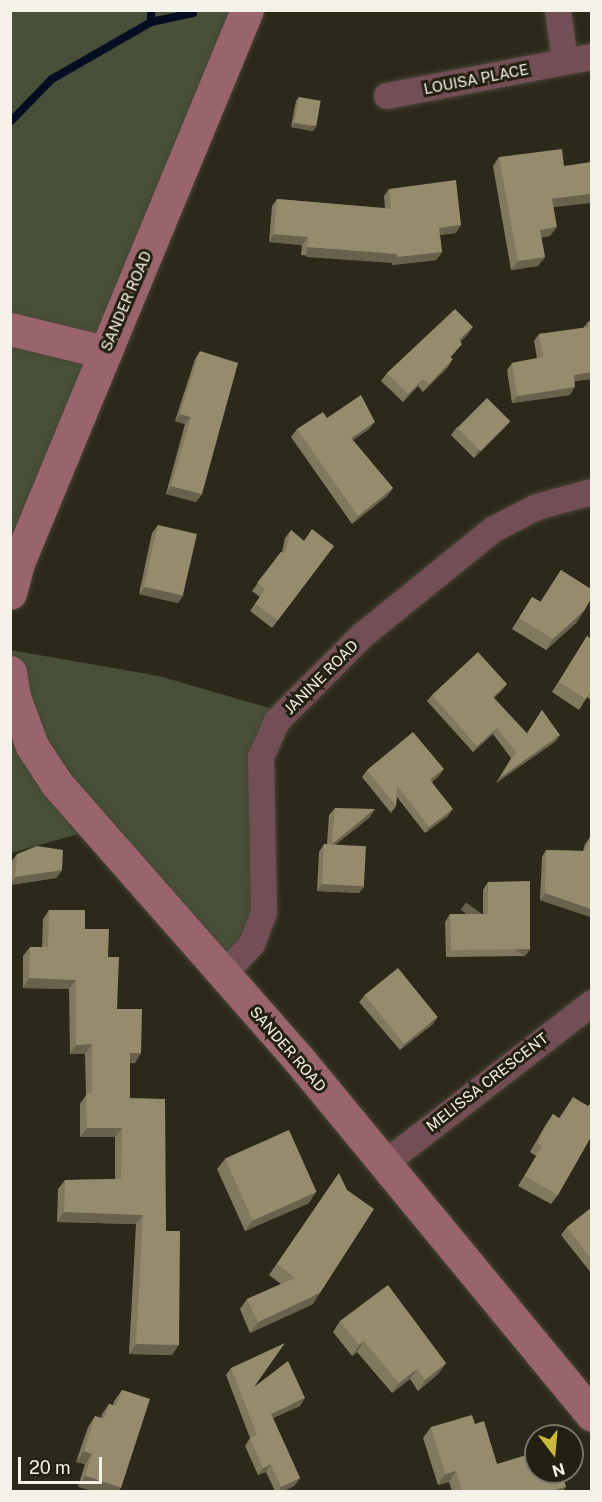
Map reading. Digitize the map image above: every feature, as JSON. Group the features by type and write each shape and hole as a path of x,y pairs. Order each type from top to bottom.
{"main road":[{"name":"SANDER ROAD","path":"10,593 18,563 247,10"},
{"path":"10,329 105,352"},
{"name":"SANDER ROAD","path":"10,672 14,697 28,735 57,784 384,1164 591,1415"}],"street":[{"path":"558,10 565,61"},
{"name":"LOUISA PLACE","path":"387,96 591,57"},
{"name":"JANINE ROAD","path":"223,975 252,944 264,913 261,757 277,721 363,635 494,529 537,507 591,492"},
{"name":"MELISSA CRESCENT","path":"384,1164 591,1003"}],"green space":[{"path":"11,11 249,11 11,593"},
{"path":"10,650 159,676 283,712 270,731 262,912 223,974 96,829 11,853"}],"building":[{"path":"299,97 321,101 316,126 294,123"},
{"path":"562,149 564,166 591,162 591,194 552,199 557,227 540,230 545,257 518,261 499,157"},
{"path":"456,180 461,225 439,228 442,252 397,257 397,254 307,247 308,237 274,234 277,199 391,209 389,189"},
{"path":"455,309 473,327 459,340 462,344 450,357 453,359 429,384 423,379 408,394 387,373"},
{"path":"591,321 591,372 574,375 575,387 517,396 512,363 543,357 539,334 589,327 588,322"},
{"path":"200,351 238,363 202,494 171,486 191,417 180,414"},
{"path":"361,395 375,422 351,438 393,488 358,516 297,429 323,412 327,418"},
{"path":"487,398 510,421 481,451 457,428"},
{"path":"158,525 197,534 183,595 144,586"},
{"path":"312,529 334,546 278,620 255,604 265,589 257,583 281,552 285,553 291,530 304,541"},
{"path":"561,570 591,589 591,599 584,611 553,639 519,618 532,597 541,602"},
{"path":"587,636 591,639 591,690 586,699 559,682"},
{"path":"478,652 507,684 493,697 527,734 542,710 560,735 501,777 516,752 497,728 477,746 432,695"},
{"path":"413,732 444,769 430,780 453,809 429,827 397,785 396,806 367,770"},
{"path":"335,808 375,809 332,844"},
{"path":"590,837 591,909 545,893 546,850 585,851"},
{"path":"324,844 366,846 364,886 322,884"},
{"path":"37,846 63,850 62,870 15,877 17,854"},
{"path":"530,881 530,949 451,950 450,914 488,914 488,882"},
{"path":"49,910 85,910 85,929 109,929 108,957 119,957 117,1009 142,1009 141,1053 130,1053 130,1098 165,1099 166,1231 180,1231 179,1345 136,1344 143,1215 64,1212 65,1180 121,1179 122,1128 87,1128 86,1094 92,1092 92,1044 76,1045 76,980 29,978 30,947 48,947"},
{"path":"398,968 438,1017 404,1044 365,995"},
{"path":"573,1097 588,1106 591,1103 591,1137 558,1195 525,1176 542,1146 537,1143 553,1114 560,1119"},
{"path":"289,1130 317,1192 253,1221 225,1158"},
{"path":"339,1173 347,1190 374,1209 320,1293 258,1322 247,1299 295,1278 277,1264"},
{"path":"591,1208 591,1259 567,1227"},
{"path":"388,1285 446,1363 425,1380 417,1369 399,1383 364,1341 359,1345 340,1321"},
{"path":"285,1343 254,1387 288,1361 305,1398 271,1414 300,1478 281,1487 271,1464 263,1468 250,1438 257,1435 231,1368"},
{"path":"122,1390 150,1399 121,1488 85,1476 92,1454 84,1451 95,1416 104,1419 109,1404 116,1406"},
{"path":"472,1415 475,1424 484,1421 497,1464 524,1456 524,1484 565,1484 566,1487 550,1491 462,1491 456,1471 445,1474 431,1427"}],"waterway":[{"path":"10,122 52,79 151,22 151,10"},
{"path":"151,22 193,13"}]}
